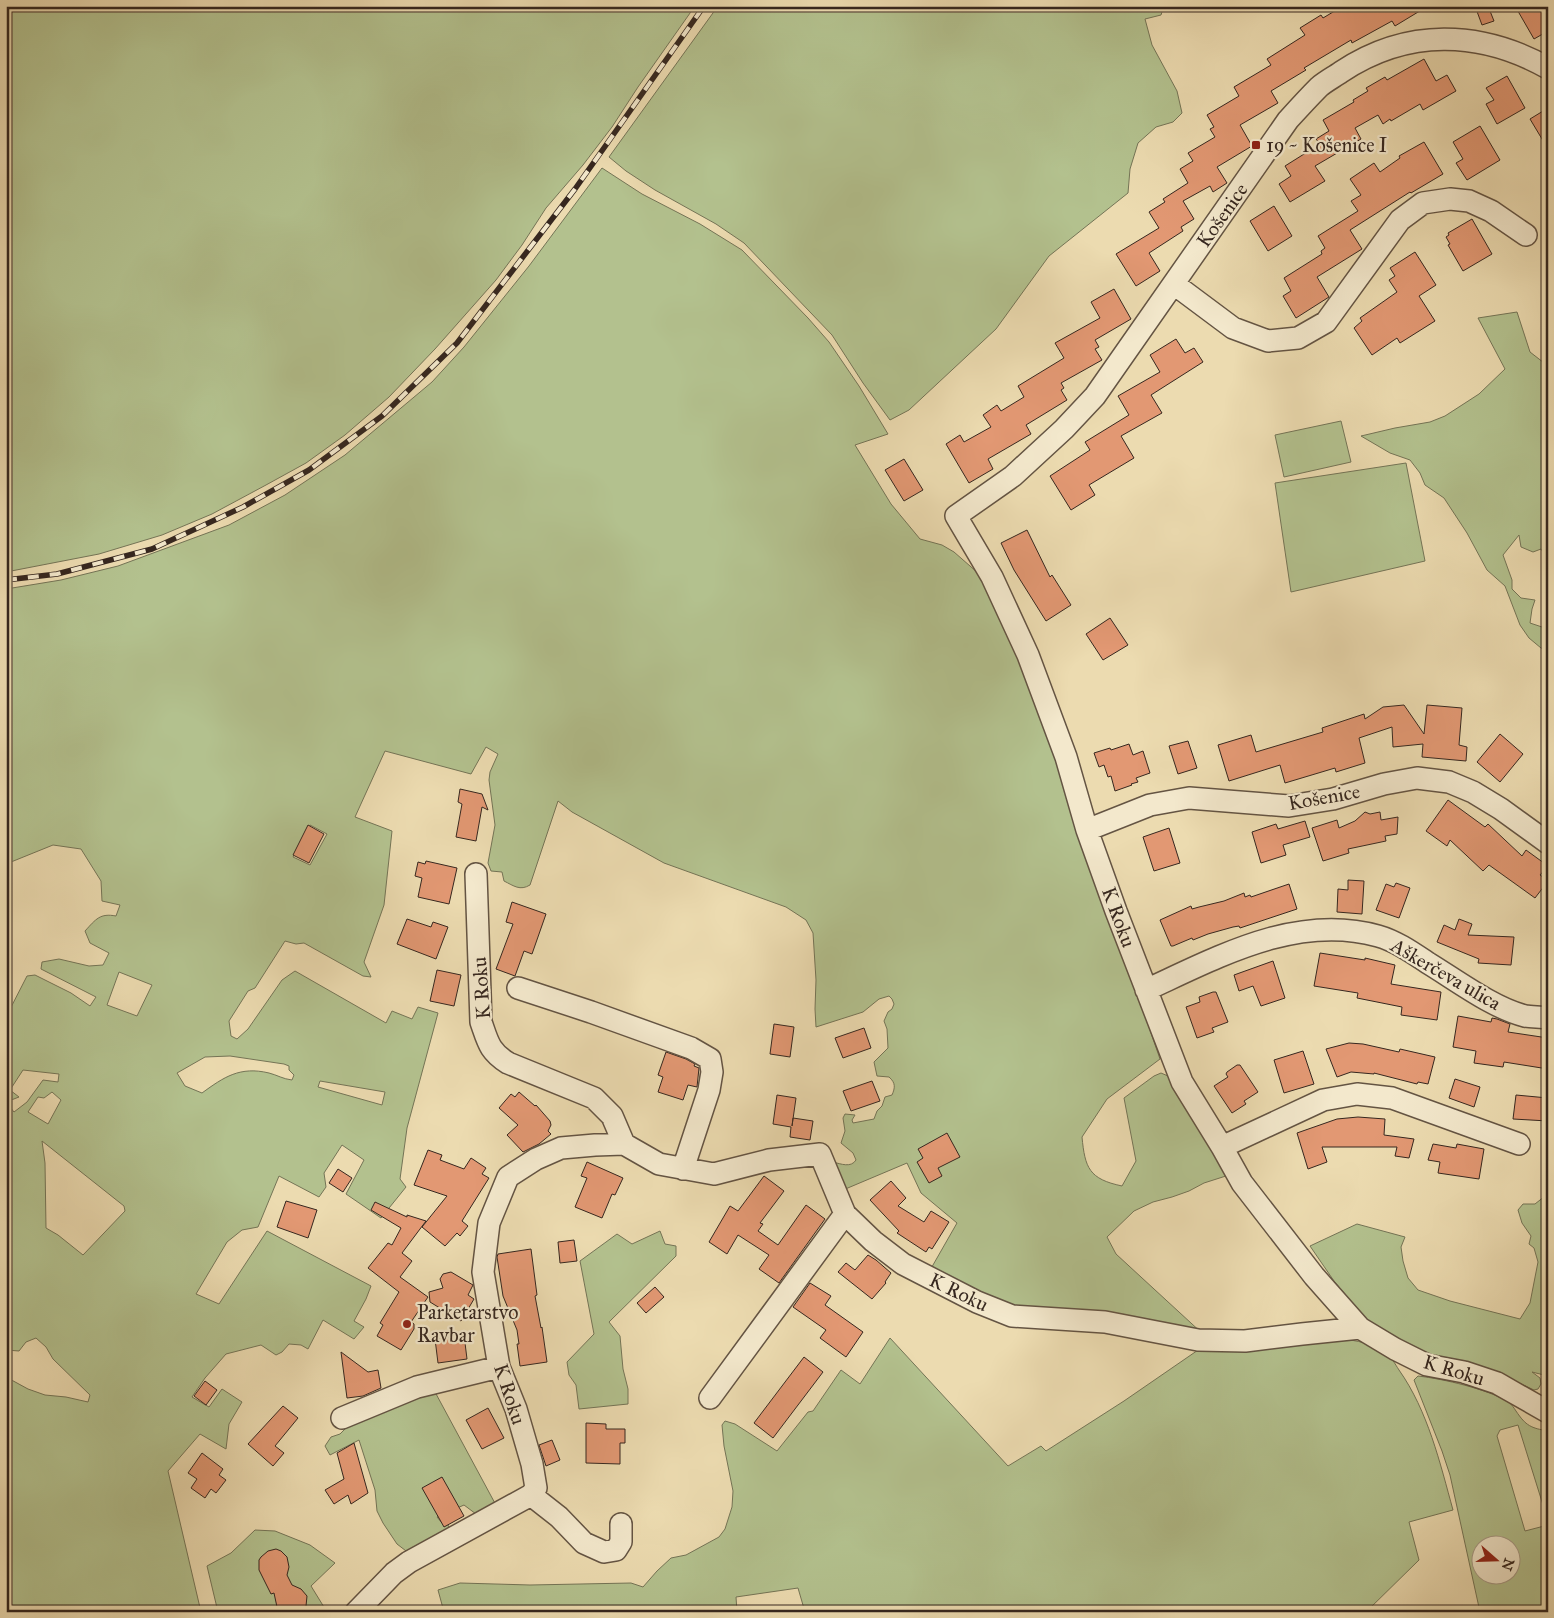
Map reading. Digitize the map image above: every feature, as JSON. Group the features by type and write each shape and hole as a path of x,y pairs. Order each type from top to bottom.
{"street":[{"name":"Košenice","path":"956,516 1013,476 1064,429 1096,396 1288,120 1320,86 1354,64 1387,48 1422,41 1460,39 1494,45 1529,57 1548,68"},
{"path":"1174,284 1234,328 1268,341 1298,338 1326,322 1400,220 1423,203 1450,199 1469,201 1491,211 1526,235"},
{"name":"K Roku","path":"956,516 992,577 1028,655 1066,757 1087,830 1182,1082 1242,1183 1314,1276 1360,1328 1395,1350 1427,1365 1464,1372 1497,1383 1548,1412"},
{"name":"Košenice","path":"1087,830 1150,805 1188,798 1289,806 1333,799 1384,784 1417,778 1448,782 1473,792 1501,809 1548,843"},
{"name":"K Roku","path":"476,874 481,1022 492,1050 508,1063 594,1098 612,1116 624,1144"},
{"name":"Aškerčeva ulica","path":"1146,990 1200,964 1268,939 1304,930 1346,929 1379,936 1405,948 1493,1003 1524,1016 1548,1018"},
{"path":"518,988 682,1045 710,1059 712,1072 709,1090 683,1169"},
{"path":"1222,1147 1323,1100 1357,1094 1392,1098 1519,1144"},
{"name":"K Roku","path":"531,1496 536,1488 532,1464 516,1409 499,1367 483,1272 489,1223 508,1177 536,1159 561,1148 624,1144 659,1164 714,1174 769,1160 820,1154 845,1214 874,1241 903,1264 977,1302 1012,1316 1105,1322 1175,1336 1207,1340 1245,1341 1360,1328"},
{"path":"710,1398 845,1214"},
{"path":"342,1418 417,1387 499,1367"},
{"path":"356,1612 394,1573 409,1562 531,1496 559,1517 584,1543 604,1552 616,1550 621,1542 621,1524"}],"green space":[{"path":"6,6 695,6 612,127 583,165 546,208 496,280 435,349 389,397 345,435 306,463 266,485 212,514 162,535 99,554 6,572"},
{"path":"718,6 1164,6 1161,15 1145,19 1152,45 1177,91 1182,113 1173,122 1156,127 1138,143 1130,169 1128,193 1049,256 996,329 909,410 890,420 832,335 744,243 716,224 655,190 609,157"},
{"path":"602,168 642,194 700,224 742,250 829,342 859,386 888,434 855,445 891,504 920,539 942,545 954,552 978,573 1003,618 1029,679 1160,1059 1107,1099 1082,1137 1087,1164 1096,1176 1102,1180 1122,1186 1136,1161 1124,1098 1161,1073 1168,1076 1229,1175 1204,1183 1189,1191 1153,1202 1134,1211 1107,1237 1116,1254 1204,1335 1003,1308 929,1272 957,1223 921,1193 907,1163 843,1190 833,1162 849,1165 856,1160 853,1153 841,1143 845,1131 843,1118 845,1114 855,1115 852,1120 853,1123 874,1119 885,1097 892,1095 893,1081 889,1077 877,1076 874,1062 888,1048 887,1029 884,1021 894,1004 889,996 879,999 863,1012 816,1027 813,933 806,920 786,907 664,863 572,812 558,801 530,885 520,888 511,885 504,881 502,872 491,871 488,863 495,825 489,780 490,772 498,754 486,747 471,774 385,751 355,817 392,831 384,905 364,962 371,977 363,976 304,943 296,944 285,941 255,988 248,991 229,1021 231,1036 237,1039 248,1029 282,980 295,971 386,1023 392,1011 412,1019 418,1007 438,1013 407,1128 400,1179 406,1187 381,1218 346,1194 364,1160 342,1145 324,1173 326,1187 319,1197 279,1176 258,1227 242,1230 227,1242 196,1294 219,1304 267,1231 371,1286 354,1321 364,1327 354,1339 323,1320 308,1349 301,1345 289,1344 282,1352 276,1355 261,1345 226,1354 205,1378 192,1397 209,1407 222,1389 242,1402 229,1424 226,1449 200,1434 168,1471 201,1612 6,1612 6,1377 28,1389 45,1395 88,1402 90,1395 53,1359 46,1347 36,1338 26,1342 19,1351 6,1350 6,1102 6,1017 27,976 35,975 71,993 90,1006 96,997 41,969 42,962 59,959 89,966 103,965 109,953 90,943 85,931 102,916 116,916 120,905 102,901 101,881 81,849 53,845 11,862 6,899 6,589 61,580 118,566 229,525 285,495 345,455 432,382 464,347 529,266","holes":["310,825 327,834 310,865 293,857","119,972 152,985 137,1016 107,1005","230,1056 284,1064 289,1066 289,1070 294,1075 292,1080 259,1071 241,1072 225,1078 202,1093 185,1086 177,1073 205,1057","23,1070 59,1074 58,1082 43,1080 27,1102 14,1112 6,1102 19,1097 10,1090","320,1081 385,1092 382,1105 318,1087","52,1092 61,1100 48,1124 28,1112 38,1097 44,1098","42,1141 124,1206 125,1211 83,1255 46,1228 45,1163"]},
{"path":"1517,312 1530,352 1548,366 1548,568 1545,555 1541,549 1533,552 1521,547 1519,535 1503,555 1512,580 1512,589 1521,598 1535,600 1530,623 1548,629 1548,651 1529,638 1520,625 1505,586 1487,570 1467,533 1444,498 1425,485 1420,473 1410,460 1390,453 1361,436 1430,422 1445,416 1479,394 1505,369 1478,318"},
{"path":"1341,421 1351,462 1284,477 1275,435"},
{"path":"1406,463 1425,561 1291,592 1275,483"},
{"path":"1548,1190 1548,1376 1532,1372 1540,1378 1541,1384 1538,1389 1534,1390 1491,1370 1464,1361 1439,1357 1417,1349 1372,1326 1334,1281 1310,1246 1357,1224 1405,1237 1401,1247 1403,1261 1408,1278 1418,1290 1450,1301 1520,1319 1530,1303 1538,1262 1534,1248 1529,1244 1531,1236 1522,1223 1518,1210 1523,1204 1535,1204 1545,1196"},
{"path":"660,1231 665,1244 676,1246 676,1256 609,1322 620,1336 623,1369 628,1389 628,1404 579,1409 576,1385 569,1375 567,1362 594,1334 580,1261 617,1234 632,1244"},
{"path":"1330,1337 1373,1345 1385,1352 1393,1360 1409,1386 1425,1420 1438,1456 1453,1510 1409,1522 1419,1560 1366,1612 805,1612 798,1588 736,1597 737,1612 444,1612 438,1590 460,1583 530,1585 631,1583 643,1587 671,1558 686,1555 719,1537 725,1529 732,1507 733,1491 724,1446 722,1425 725,1421 735,1424 777,1451 808,1412 813,1411 841,1370 860,1384 890,1338 1008,1466 1041,1446 1046,1451 1124,1401 1201,1348"},
{"path":"1418,1376 1465,1385 1500,1397 1509,1402 1529,1425 1548,1431 1548,1521 1518,1425 1500,1430 1497,1436 1525,1531 1548,1525 1548,1612 1480,1612 1474,1586 1522,1586 1522,1536 1472,1536 1472,1575 1450,1475 1414,1380"},
{"path":"435,1392 497,1507 476,1514 464,1505 437,1517 442,1523 448,1525 447,1531 410,1554 397,1544 377,1511 375,1490 359,1440 330,1455 325,1446 331,1437 340,1434 348,1426 401,1402"},
{"path":"255,1530 275,1531 310,1545 335,1563 311,1586 327,1612 218,1612 207,1566 231,1553"}],"building":[{"path":"1343,6 1428,6 1395,26 1392,21 1352,43 1351,40 1304,68 1306,70 1271,91 1278,103 1240,125 1252,146 1217,167 1227,183 1213,192 1210,186 1183,201 1194,219 1181,227 1183,231 1149,253 1160,271 1136,286 1116,254 1159,228 1149,212 1165,202 1163,199 1188,183 1180,169 1193,161 1188,153 1215,137 1210,129 1214,127 1207,115 1239,96 1234,87 1271,65 1267,59 1305,35 1300,28 1321,15 1323,18"},
{"path":"1475,6 1488,6 1494,21 1482,25"},
{"path":"1515,6 1548,6 1548,31 1534,39"},
{"path":"1424,59 1436,81 1447,75 1456,91 1423,110 1420,104 1383,124 1378,115 1355,128 1361,139 1315,166 1325,181 1290,202 1279,184 1291,176 1285,166 1320,144 1316,139 1329,131 1323,120 1354,102 1353,100 1368,91 1366,88 1385,77 1387,80"},
{"path":"1507,76 1525,108 1497,124 1486,104 1494,100 1486,88"},
{"path":"1548,108 1548,149 1530,119"},
{"path":"1480,126 1500,160 1467,180 1456,163 1463,159 1453,142"},
{"path":"1424,142 1443,174 1410,192 1350,230 1362,249 1317,277 1329,297 1296,318 1283,296 1291,291 1284,278 1322,254 1321,251 1325,248 1318,236 1358,211 1351,201 1361,195 1350,179 1374,163 1380,172 1400,158 1399,156"},
{"path":"1274,206 1292,236 1268,251 1250,221"},
{"path":"1472,219 1492,254 1463,271 1448,245 1450,244 1446,237 1449,235 1448,233"},
{"path":"1415,252 1436,285 1419,296 1435,321 1400,343 1397,338 1372,355 1354,328 1362,321 1360,318 1397,292 1389,280 1395,276 1390,268"},
{"path":"1114,289 1131,319 1095,340 1099,347 1095,349 1102,360 1061,383 1064,388 1061,390 1067,400 1026,425 1031,434 988,459 993,469 969,483 946,444 960,435 964,442 991,427 983,415 997,405 1001,411 1024,397 1018,386 1064,358 1055,343 1100,318 1091,302"},
{"path":"1176,339 1185,353 1194,348 1203,362 1151,395 1162,413 1121,436 1134,458 1089,485 1095,495 1071,510 1050,476 1090,450 1085,442 1129,415 1118,396 1160,372 1150,355"},
{"path":"904,459 923,490 904,501 885,470"},
{"path":"1027,530 1050,577 1052,575 1071,605 1046,621 1014,570 1001,543"},
{"path":"1110,618 1128,645 1103,660 1086,634"},
{"path":"1404,705 1424,734 1427,705 1462,708 1459,745 1467,747 1466,761 1422,757 1423,744 1393,747 1392,727 1359,738 1365,763 1336,772 1335,768 1285,783 1280,765 1229,781 1218,745 1251,735 1256,752 1323,732 1322,728 1364,714 1365,719 1383,707"},
{"path":"1500,734 1523,754 1500,782 1477,762"},
{"path":"1188,741 1197,768 1178,774 1169,746"},
{"path":"1129,744 1133,755 1143,751 1150,773 1136,778 1138,782 1115,791 1111,776 1108,777 1104,765 1099,767 1094,753"},
{"path":"460,789 482,794 488,810 482,807 476,841 456,837 462,804 458,802"},
{"path":"1448,800 1485,827 1488,824 1522,856 1526,850 1548,866 1540,875 1548,881 1535,898 1489,865 1483,871 1450,840 1447,846 1426,831"},
{"path":"1365,812 1370,814 1380,812 1381,820 1398,817 1397,834 1385,836 1386,841 1348,849 1349,853 1323,861 1312,828 1337,820 1339,828 1355,821"},
{"path":"1305,821 1310,837 1283,845 1286,855 1261,863 1252,832 1276,824 1278,829"},
{"path":"308,825 324,834 309,863 293,855"},
{"path":"1169,828 1180,863 1154,871 1143,837"},
{"path":"426,861 457,868 449,904 418,897 422,878 415,876 418,862 425,864"},
{"path":"1348,880 1364,881 1362,914 1337,912 1338,889 1348,890"},
{"path":"1396,883 1410,888 1399,918 1376,910 1386,884 1394,887"},
{"path":"1289,884 1297,909 1240,928 1239,926 1233,927 1171,946 1160,920 1191,906 1192,909 1224,901 1244,893 1245,897 1250,895 1251,897"},
{"path":"512,902 546,914 532,954 524,951 515,976 496,969 513,924 506,922"},
{"path":"407,919 431,927 433,922 448,927 436,959 397,944"},
{"path":"1459,919 1472,924 1468,935 1514,937 1511,965 1478,963 1479,959 1437,942 1444,925 1455,930"},
{"path":"1320,953 1365,960 1365,958 1395,965 1391,984 1441,992 1437,1020 1401,1015 1402,1007 1357,998 1358,993 1314,986"},
{"path":"1273,961 1285,998 1261,1006 1253,986 1239,991 1234,975"},
{"path":"437,970 461,975 454,1006 430,1001"},
{"path":"1216,992 1228,1022 1212,1028 1214,1032 1197,1038 1186,1007 1200,1002 1199,997"},
{"path":"1458,1016 1491,1022 1492,1018 1497,1019 1510,1024 1508,1032 1548,1038 1548,1069 1504,1062 1503,1067 1474,1063 1476,1051 1453,1047"},
{"path":"774,1024 794,1027 790,1057 770,1054"},
{"path":"864,1028 871,1048 843,1058 835,1038"},
{"path":"1349,1043 1399,1052 1400,1049 1435,1057 1428,1084 1418,1082 1417,1084 1374,1073 1351,1072 1337,1077 1326,1049"},
{"path":"1303,1051 1314,1084 1284,1093 1274,1060"},
{"path":"666,1052 686,1059 699,1068 697,1087 688,1085 683,1100 658,1092 663,1077 658,1075"},
{"path":"1240,1065 1258,1092 1244,1101 1246,1104 1232,1113 1214,1086 1228,1077 1227,1072"},
{"path":"1455,1079 1480,1087 1474,1107 1449,1098"},
{"path":"872,1081 880,1101 851,1111 843,1091"},
{"path":"519,1092 536,1105 550,1121 551,1125 548,1131 551,1134 539,1144 523,1152 507,1135 518,1125 499,1108 511,1094 515,1097"},
{"path":"777,1095 796,1098 793,1118 813,1121 810,1140 790,1137 791,1127 773,1124"},
{"path":"1516,1095 1548,1098 1548,1121 1513,1119"},
{"path":"1358,1117 1385,1119 1384,1135 1414,1139 1409,1158 1395,1156 1397,1147 1322,1147 1327,1162 1308,1169 1297,1133 1337,1119"},
{"path":"947,1133 960,1157 938,1168 942,1176 929,1183 917,1162 923,1158 918,1149"},
{"path":"1433,1144 1456,1148 1457,1144 1484,1149 1479,1179 1438,1173 1440,1162 1428,1160"},
{"path":"428,1150 442,1155 440,1160 464,1169 471,1158 486,1168 482,1174 489,1178 462,1221 468,1226 460,1236 457,1233 445,1246 422,1227 447,1196 414,1185"},
{"path":"587,1162 623,1178 615,1195 612,1194 602,1218 575,1207 587,1178 581,1176"},
{"path":"338,1169 352,1178 343,1192 329,1183"},
{"path":"764,1176 784,1191 760,1223 763,1224 758,1231 778,1245 806,1205 825,1219 779,1283 759,1269 769,1255 738,1235 727,1254 709,1242 730,1206 738,1211"},
{"path":"891,1181 906,1198 898,1206 924,1222 931,1211 949,1222 932,1249 929,1247 926,1252 897,1233 899,1231 870,1200"},
{"path":"286,1201 317,1210 308,1238 277,1227"},
{"path":"375,1202 407,1217 407,1215 426,1221 402,1253 412,1261 400,1277 428,1297 411,1322 414,1324 414,1329 401,1350 377,1336 383,1325 380,1323 399,1292 368,1268 388,1243 392,1245 401,1228 371,1210"},
{"path":"574,1240 577,1261 560,1263 558,1242"},
{"path":"531,1249 537,1295 535,1296 547,1362 520,1366 517,1330 503,1296 497,1257 498,1254"},
{"path":"868,1255 891,1273 886,1283 872,1299 838,1272 846,1263 855,1270"},
{"path":"451,1272 473,1285 468,1295 474,1299 461,1321 430,1302 429,1292 443,1288 440,1279 443,1274"},
{"path":"810,1283 831,1296 825,1305 863,1332 846,1357 820,1338 826,1330 793,1307"},
{"path":"655,1287 664,1297 646,1313 637,1303"},
{"path":"464,1335 467,1359 438,1363 435,1339"},
{"path":"341,1352 368,1372 378,1370 381,1388 363,1396 347,1398"},
{"path":"804,1357 823,1372 773,1438 754,1423"},
{"path":"205,1381 217,1390 206,1405 194,1396"},
{"path":"283,1406 298,1418 275,1446 284,1453 273,1466 248,1444"},
{"path":"488,1408 504,1438 482,1449 466,1420"},
{"path":"586,1423 606,1424 606,1429 625,1429 625,1443 620,1443 620,1464 586,1463"},
{"path":"552,1440 560,1460 546,1466 539,1445"},
{"path":"354,1443 368,1493 351,1504 348,1495 334,1504 325,1490 344,1479 337,1453"},
{"path":"202,1453 223,1469 219,1475 226,1480 216,1493 211,1489 205,1498 191,1488 197,1479 188,1473"},
{"path":"442,1477 464,1516 444,1527 422,1488"},
{"path":"276,1549 287,1557 289,1567 287,1575 292,1585 301,1589 307,1596 303,1612 280,1612 274,1593 271,1594 259,1570 259,1560 261,1557 268,1551"}],"railway":[{"path":"6,580 57,574 152,549 243,507 309,470 382,416 457,343 575,189 704,6"}],"place":[{"name":"19 ~ Košenice I","path":"1256,145"},
{"name":"Parketarstvo Ravbar","path":"407,1324"}]}
